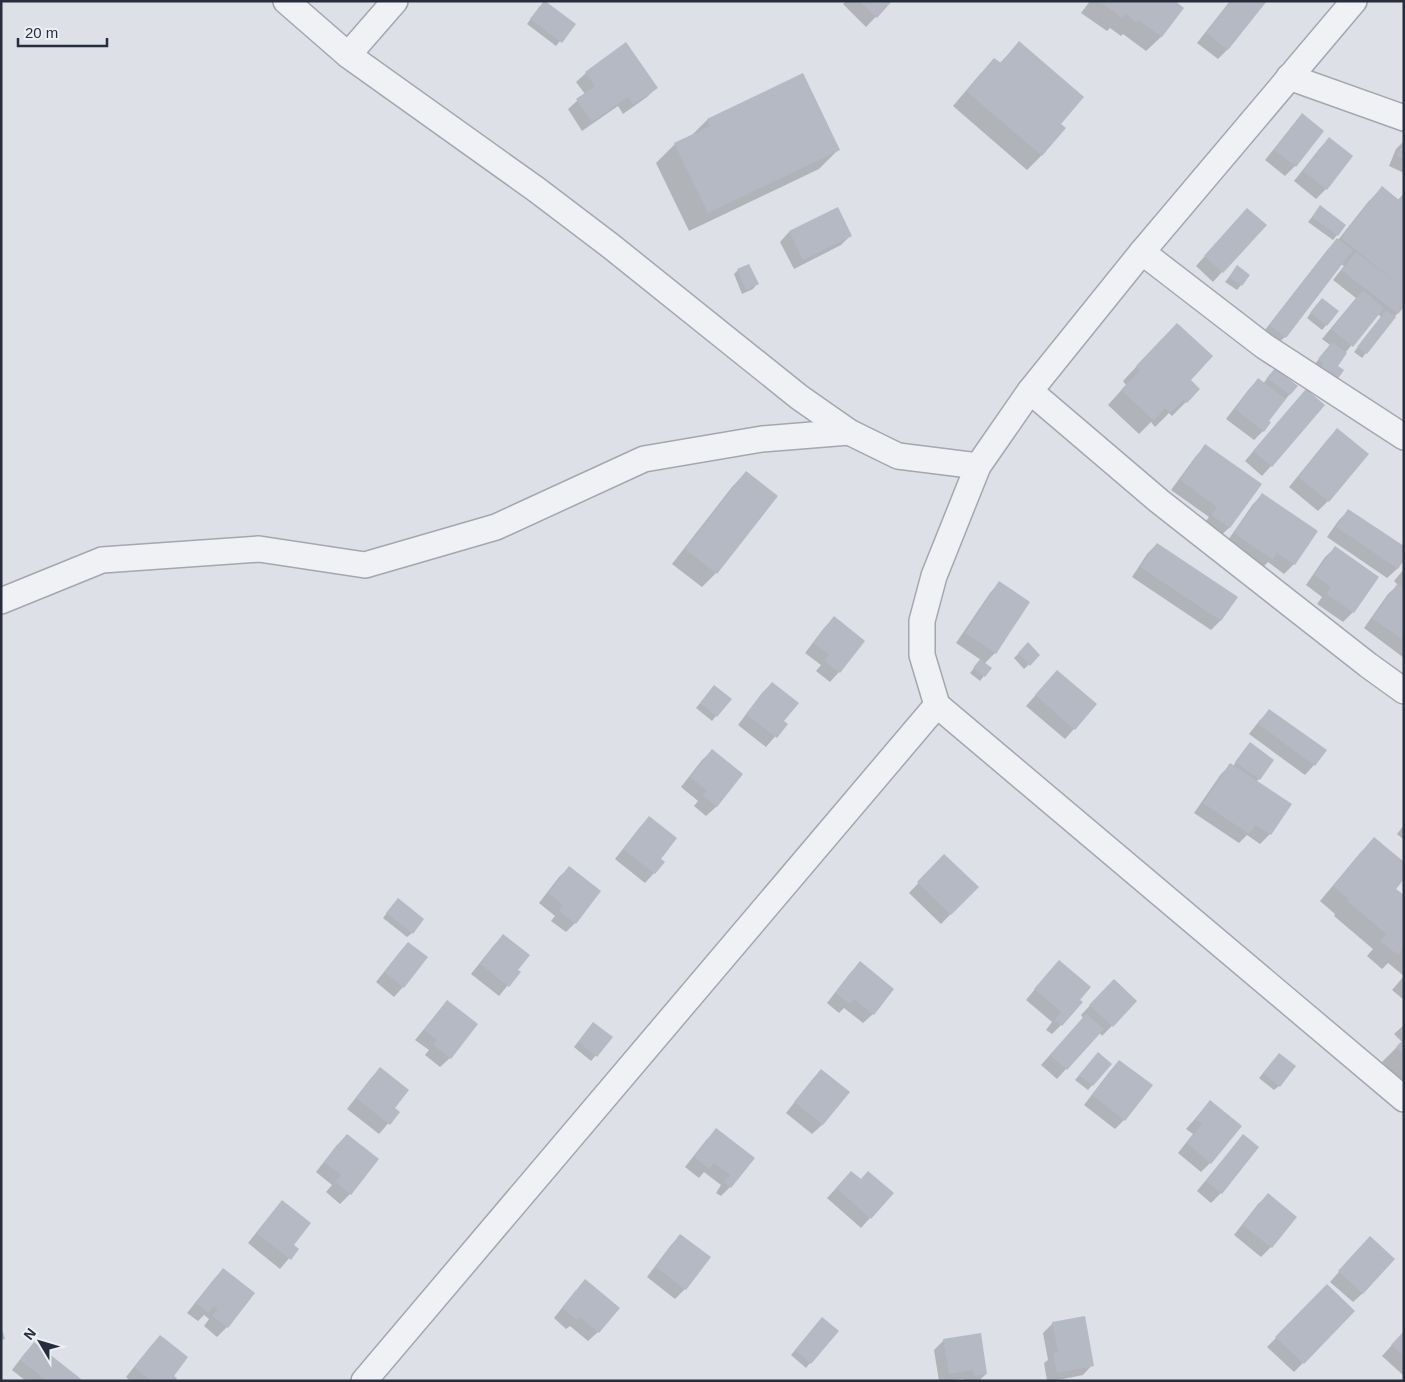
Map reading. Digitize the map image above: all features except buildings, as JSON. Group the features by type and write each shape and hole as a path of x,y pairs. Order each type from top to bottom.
{"street":[{"path":"286,1 348,55 537,190 612,247 798,397 849,432 898,456 978,466"},
{"path":"348,55 395,1"},
{"path":"1354,1 1142,252 1030,391 978,466 934,576 922,621 922,655 936,704 1404,1099"},
{"path":"1289,77 1404,118"},
{"path":"1142,252 1264,346 1404,437"},
{"path":"1030,391 1159,501 1368,665 1404,691"},
{"path":"1,601 102,560 259,549 365,566 496,527 644,459 762,439 849,432"},
{"path":"364,1381 936,704"}]}
